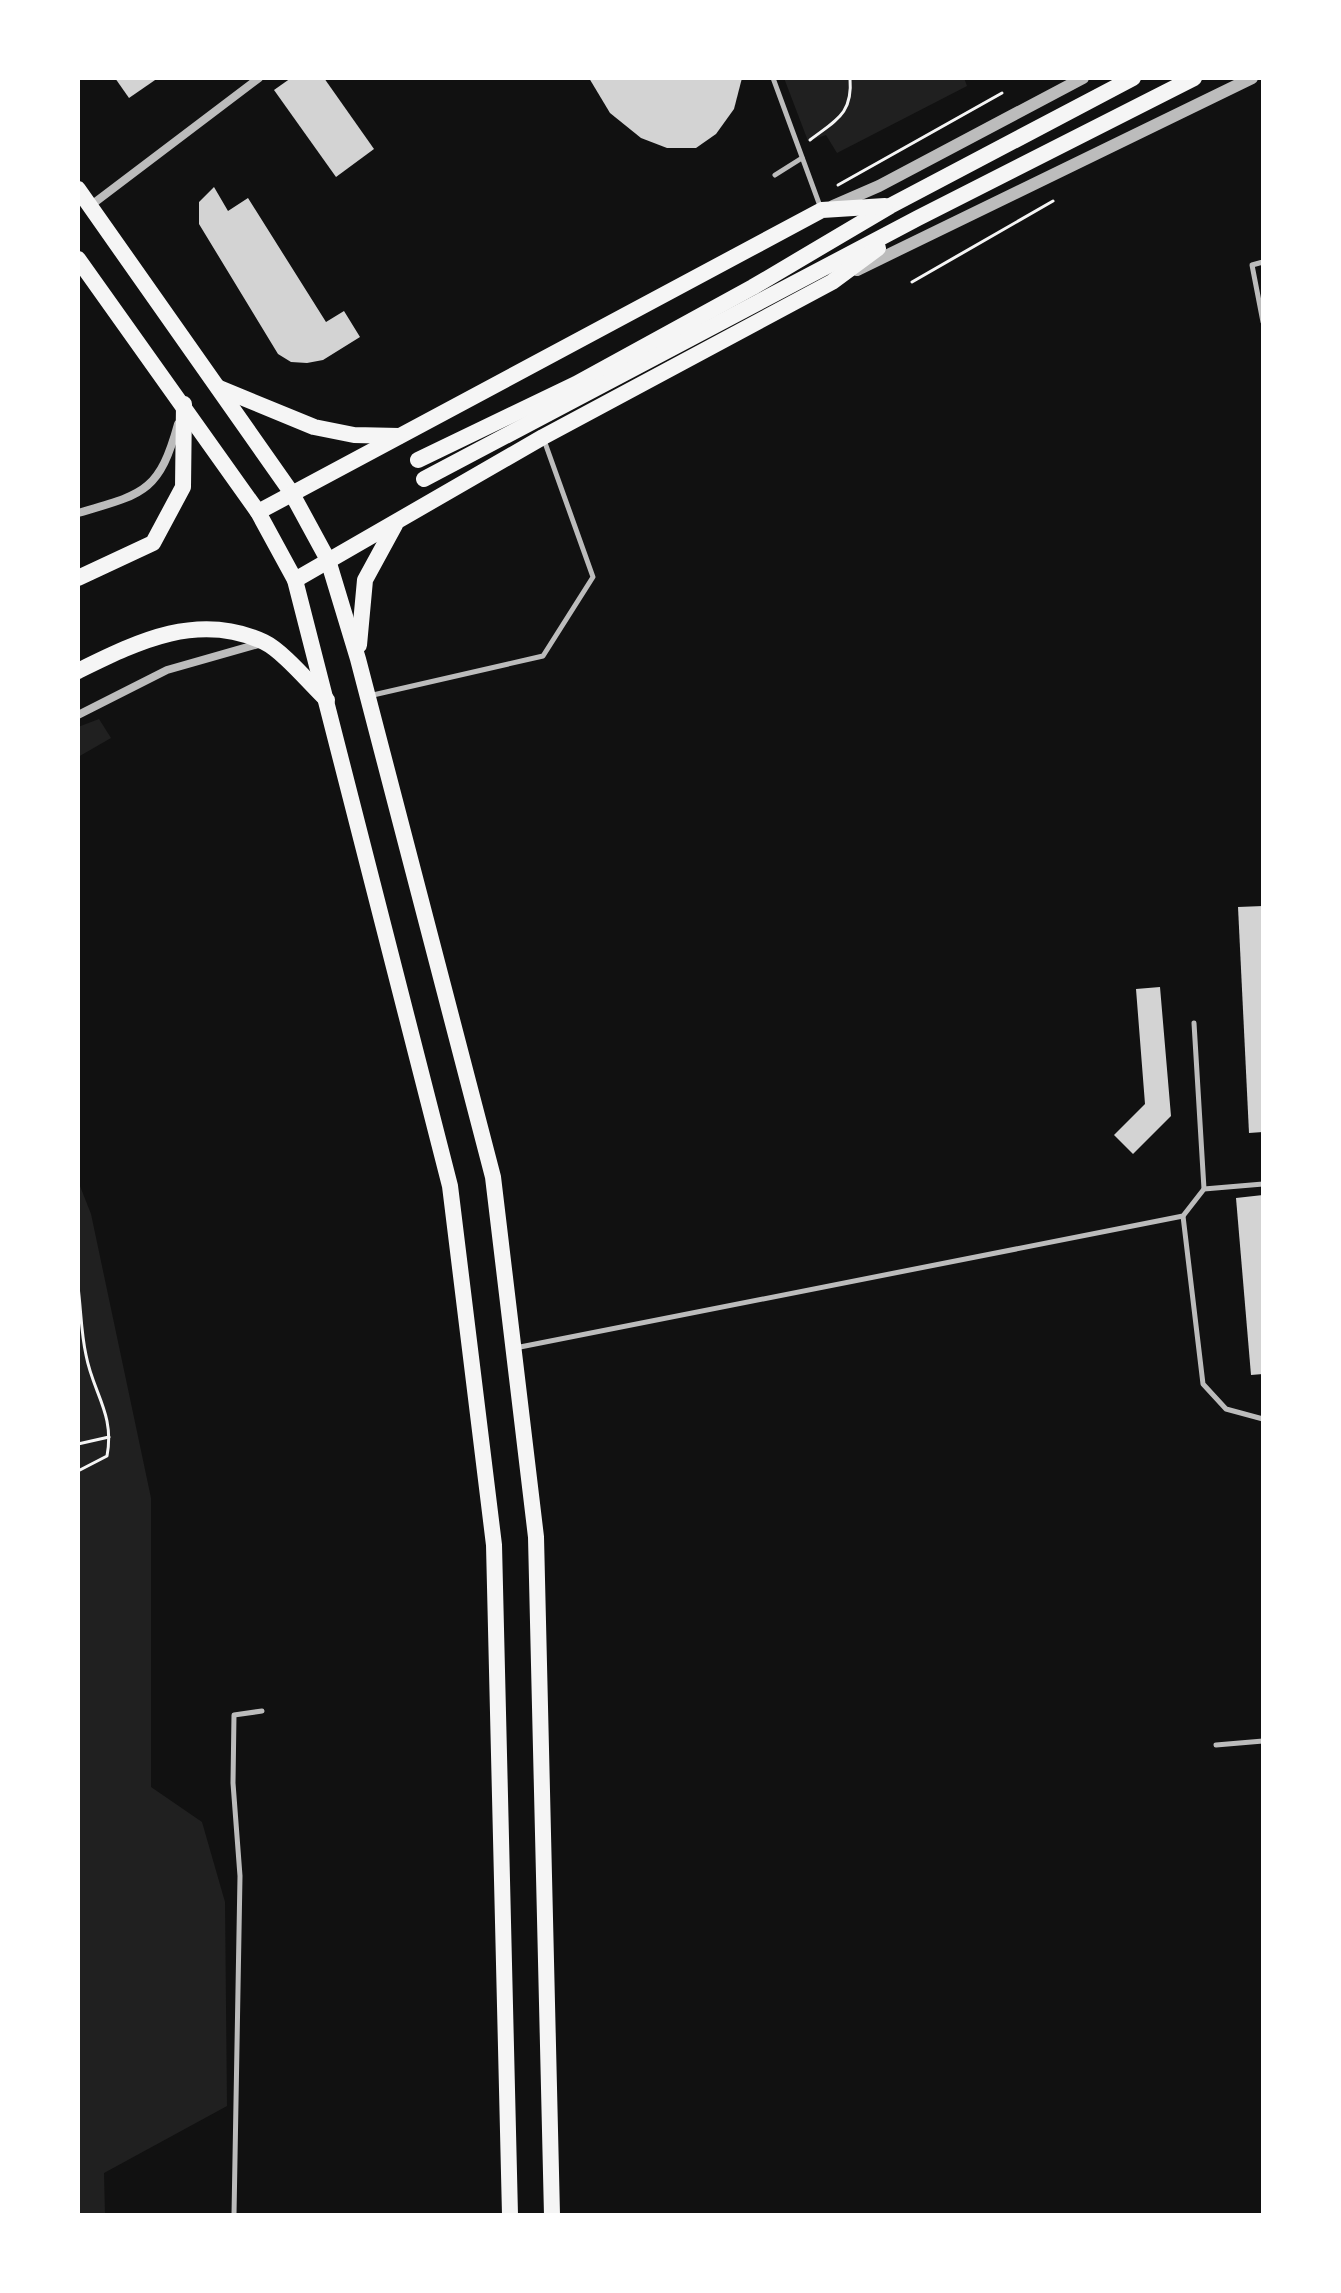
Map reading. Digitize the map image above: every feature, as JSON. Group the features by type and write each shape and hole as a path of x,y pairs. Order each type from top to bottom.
{"main road":[{"path":"418,460 576,384 753,287 890,206 1133,78"},
{"path":"424,479 918,218 1194,78"},
{"path":"78,189 291,492 328,560 368,696 493,1177 536,1537 552,2215"},
{"path":"258,512 291,492 405,437 822,210 890,206"},
{"path":"295,580 543,437 832,282 918,218"},
{"path":"78,259 258,512 295,580 450,1186 494,1545 510,2215"},
{"path":"218,387 314,427 354,435 405,437"},
{"path":"78,578 153,543 183,487 184,404"},
{"path":"358,659 365,580 395,525"},
{"path":"78,671 134,644 204,627 265,643 328,701"}],"street":[{"path":"90,206 259,78"},
{"path":"822,210 879,186 1083,78"},
{"path":"832,282 1252,78"},
{"path":"78,513 136,496 166,465 184,404"},
{"path":"78,715 167,670 265,643"}],"lane":[{"path":"773,78 822,210"},
{"path":"775,175 802,158"},
{"path":"1263,262 1252,265 1263,322"},
{"path":"368,696 543,656 593,577 543,437"},
{"path":"514,1348 1183,1216 1204,1189 1194,1023"},
{"path":"1204,1189 1263,1184"},
{"path":"1183,1216 1203,1384 1226,1409 1263,1419"},
{"path":"234,2215 240,1876 233,1783 234,1715 262,1711"},
{"path":"1216,1745 1263,1741"}],"path":[{"path":"798,148 844,114 852,97 850,78"},
{"path":"855,175 1002,93"},
{"path":"912,282 1053,201"},
{"path":"981,232 984,240"},
{"path":"78,1287 86,1357 104,1401 111,1437 107,1456 78,1471"},
{"path":"78,1444 111,1437"}],"shaded area":[{"path":"784,78 964,78 967,86 837,153 826,135 808,141"},
{"path":"99,719 111,738 78,757 78,727"},
{"path":"78,1181 91,1214 151,1498 151,1787 202,1822 225,1902 227,2106 104,2173 105,2215 78,2215"}],"building":[{"path":"115,78 158,78 129,98"},
{"path":"291,78 324,78 374,149 336,177 274,90"},
{"path":"589,78 742,78 734,109 716,134 696,148 667,148 641,138 610,113"},
{"path":"214,187 228,211 248,198 326,322 344,311 360,337 323,360 291,362 278,354 199,224 199,202"},
{"path":"1263,906 1263,1132 1249,1133 1238,907"},
{"path":"1160,987 1171,1116 1133,1154 1114,1135 1145,1104 1136,989"},
{"path":"1263,1195 1263,1374 1251,1375 1236,1198"}]}
